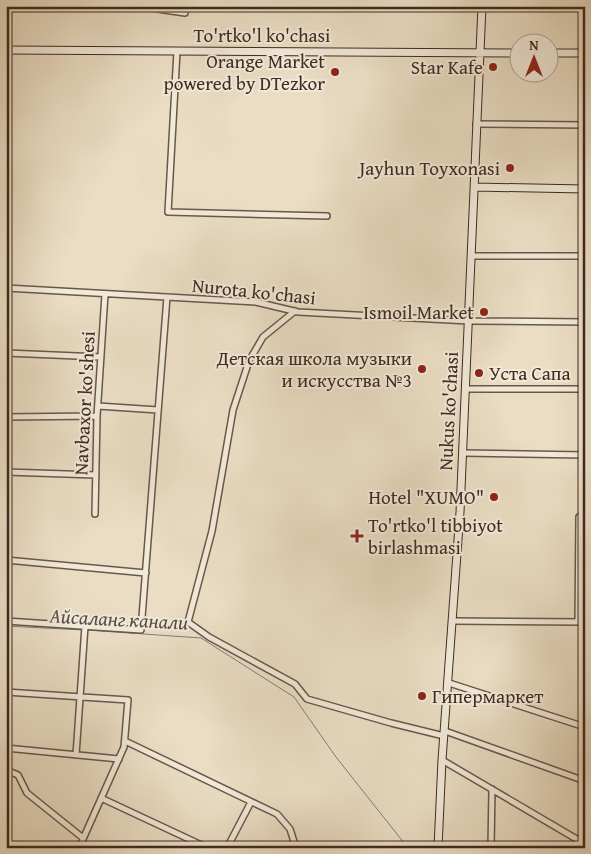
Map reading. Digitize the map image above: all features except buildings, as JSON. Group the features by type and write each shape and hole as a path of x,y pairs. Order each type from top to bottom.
{"main road":[{"name":"Nukus ko'chasi","path":"438,848 442,760 454,621 463,453 482,6"},
{"name":"To'rtko'l ko'chasi","path":"6,50 508,53"},
{"path":"558,53 585,53"},
{"path":"474,187 585,189"}],"street":[{"path":"137,6 184,13"},
{"path":"177,51 168,212 327,216"},
{"path":"476,124 585,126"},
{"path":"471,256 585,256"},
{"name":"Nurota ko'chasi","path":"6,288 256,302 295,311 469,321 585,322"},
{"name":"Navbaxor ko'shesi","path":"95,514 97,416 105,294"},
{"path":"6,621 141,630 167,297"},
{"path":"295,311 263,337 249,361 233,410 212,531 188,622 209,637 295,684 306,700 391,724 445,734 585,781"},
{"path":"6,354 101,357"},
{"path":"466,389 585,389"},
{"path":"98,406 158,410"},
{"path":"6,417 97,416"},
{"path":"463,453 585,455"},
{"path":"6,472 96,475"},
{"path":"578,622 582,517"},
{"path":"6,560 146,573"},
{"path":"454,621 585,622"},
{"path":"76,755 85,626"},
{"path":"449,683 585,727"},
{"path":"6,692 128,700 124,747 79,848"},
{"path":"125,741 277,814 290,829 296,848"},
{"path":"6,748 119,759"},
{"path":"442,760 585,844"},
{"path":"6,770 18,775 27,793 83,838"},
{"path":"491,848 492,790"},
{"path":"101,798 208,848"},
{"path":"227,848 251,802"}],"waterway":[{"name":"Айсаланг канали","path":"6,626 83,630"},
{"name":"Айсаланг канали","path":"87,630 201,638 294,697 336,757 408,848"}],"place":[{"name":"Star Kafe","path":"493,67"},
{"name":"Orange Market powered by DTezkor","path":"335,72"},
{"name":"Jayhun Toyxonasi","path":"510,168"},
{"name":"Ismoil Market","path":"484,312"},
{"name":"Детская школа музыки и искусства №3","path":"422,369"},
{"name":"Уста Сапа","path":"479,373"},
{"name":"Hotel \"XUMO\"","path":"494,497"},
{"name":"To'rtko'l tibbiyot birlashmasi","path":"357,536"},
{"name":"Гипермаркет","path":"422,696"}]}
